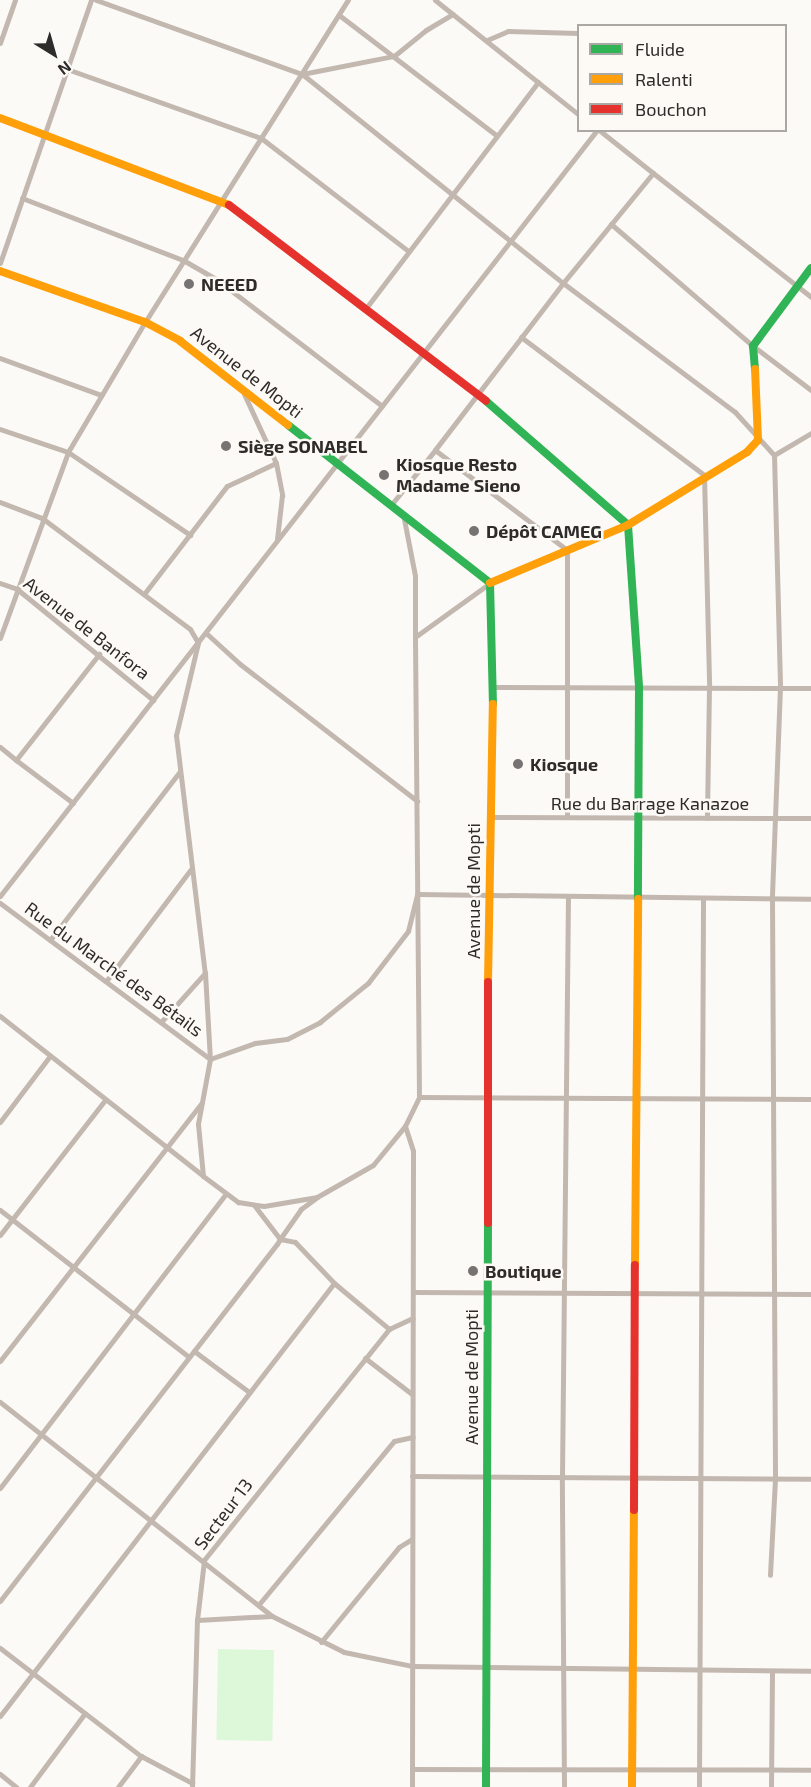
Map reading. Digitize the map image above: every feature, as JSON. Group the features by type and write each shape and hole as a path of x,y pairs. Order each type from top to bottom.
{"street":[{"path":"0,43 15,0"},
{"path":"0,262 67,69 94,0 302,74 452,191 563,283 735,412 774,455 780,687 772,899 774,1479 770,1575"},
{"path":"0,638 68,452 144,322 348,0"},
{"path":"435,0 577,112"},
{"path":"302,74 394,56 426,30 453,14"},
{"path":"339,15 496,135"},
{"path":"487,40 508,31 577,33"},
{"path":"67,69 261,138 408,251"},
{"path":"366,308 452,191 538,82"},
{"path":"0,118 221,199 477,393 628,525 639,687 632,1787"},
{"path":"0,896 596,132"},
{"path":"601,132 811,297"},
{"path":"391,505 563,283 653,173"},
{"path":"22,198 183,260 216,279 382,406"},
{"path":"611,224 753,346 811,390"},
{"path":"758,440 753,346 811,268"},
{"name":"Avenue de Mopti","path":"0,272 144,322 180,341 490,583 494,687 489,817 486,1787"},
{"path":"521,337 704,475"},
{"path":"0,358 101,395"},
{"path":"242,389 276,463 282,495 281,527 275,543"},
{"path":"0,429 68,452 190,535"},
{"path":"774,455 811,433"},
{"path":"416,638 490,583 628,525 704,475 740,456 758,440"},
{"path":"435,450 567,550"},
{"path":"144,594 226,486 276,463"},
{"path":"704,475 709,687 707,818"},
{"path":"0,502 42,518 190,629 198,643 176,735 205,973 210,1059 198,1147 203,1176"},
{"path":"0,1601 301,1209 317,1197 373,1165 405,1126 418,1097 415,576 403,514"},
{"path":"567,550 569,686 567,817"},
{"name":"Avenue de Banfora","path":"0,583 16,589 153,700"},
{"path":"206,633 240,664 417,801"},
{"path":"16,760 99,654"},
{"path":"494,687 811,688"},
{"path":"0,747 73,803"},
{"path":"50,940 180,771"},
{"name":"Rue du Barrage Kanazoe","path":"489,817 811,818"},
{"path":"107,980 191,869"},
{"path":"417,894 811,899"},
{"path":"210,1059 255,1043 287,1039 328,1015 368,983 408,931 417,894"},
{"path":"564,1787 562,1478 566,1293 564,1098 568,896"},
{"path":"699,1787 704,898"},
{"name":"Rue du Marché des Bétails","path":"0,903 107,980 210,1059"},
{"path":"161,1022 205,973"},
{"path":"0,1016 226,1194 254,1204 274,1206 317,1197"},
{"path":"0,1122 50,1056"},
{"path":"418,1097 811,1099"},
{"path":"0,1235 105,1100"},
{"path":"0,1361 203,1100"},
{"path":"405,1126 413,1151 412,1787"},
{"path":"0,1488 226,1194"},
{"path":"254,1204 280,1239 295,1242 334,1283 389,1329"},
{"path":"0,1210 189,1357"},
{"path":"0,1716 150,1518 334,1283"},
{"path":"413,1292 811,1294"},
{"name":"Secteur 13","path":"192,1785 197,1620 204,1560 389,1329 412,1318"},
{"path":"194,1351 249,1392"},
{"path":"365,1358 412,1394"},
{"path":"0,1402 260,1603 272,1616 344,1652 411,1666 486,1669 811,1671"},
{"path":"260,1603 394,1441 413,1437"},
{"path":"412,1476 811,1479"},
{"path":"321,1642 399,1546 412,1539"},
{"path":"0,1588 6,1593"},
{"path":"197,1620 272,1616"},
{"path":"0,1648 141,1756 192,1785"},
{"path":"771,1787 772,1671"},
{"path":"30,1787 85,1713"},
{"path":"118,1787 141,1756"},
{"path":"412,1769 632,1771 770,1768 811,1770"},
{"path":"0,1774 16,1787"}],"green space":[{"path":"218,1649 274,1650 272,1741 216,1740"}],"traffic: fast":[{"path":"755,369 753,346 811,268"},
{"path":"486,401 628,525 639,687 638,899"},
{"path":"288,425 490,583 493,704"},
{"path":"486,1787 488,1223"}],"traffic: slow":[{"path":"0,118 229,205"},
{"path":"0,271 145,322 180,341 288,425"},
{"path":"490,583 628,525 747,452 758,440 755,369"},
{"path":"488,982 493,704"},
{"path":"635,1265 638,899"},
{"path":"632,1787 634,1510"}],"traffic: jam":[{"path":"229,205 486,401"},
{"path":"488,982 488,1223"},
{"path":"634,1510 635,1265"}],"place":[{"name":"NEEED","path":"189,284"},
{"name":"Siège SONABEL","path":"226,446"},
{"name":"Kiosque Resto Madame Sieno","path":"384,475"},
{"name":"Dépôt CAMEG","path":"474,531"},
{"name":"Kiosque","path":"518,764"},
{"name":"Boutique","path":"473,1271"}]}
